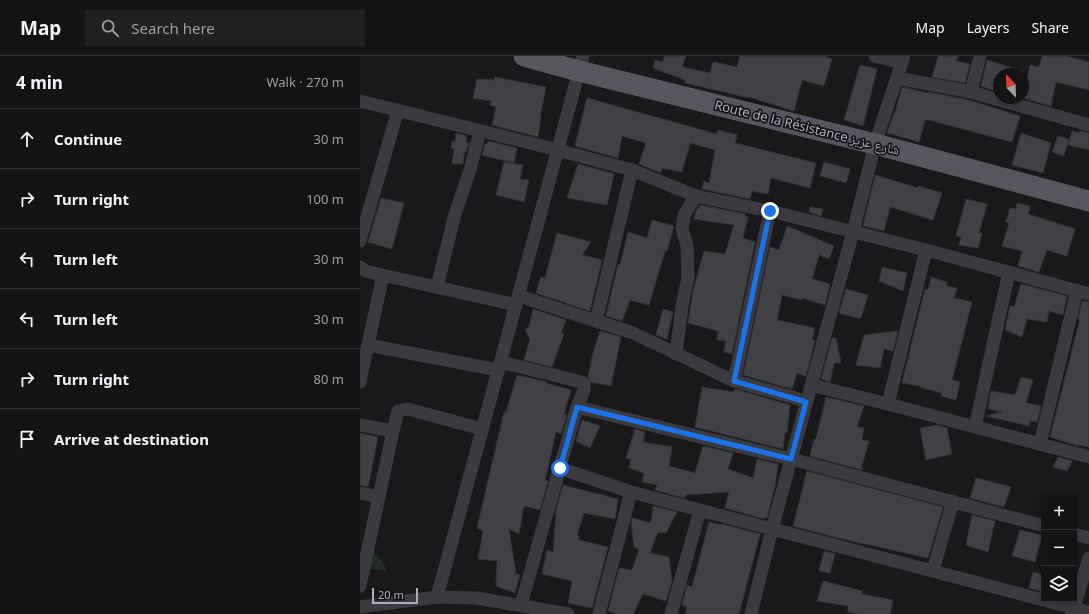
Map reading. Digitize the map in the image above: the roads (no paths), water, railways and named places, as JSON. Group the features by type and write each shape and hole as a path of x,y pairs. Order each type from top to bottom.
{"main road":[{"name":"Route de la Résistance شارع عزيز","path":"524,56 581,64 1089,201"}],"street":[{"path":"751,614 772,529 806,402 812,385 875,144 903,59 875,56"},
{"path":"971,92 980,56"},
{"path":"437,597 581,64"},
{"path":"897,78 971,92 1089,125"},
{"path":"360,101 632,170 696,196 770,211 926,250 1083,292 1040,444"},
{"path":"360,241 398,110"},
{"path":"437,287 455,214 470,170 480,131"},
{"path":"596,321 632,170"},
{"path":"676,354 682,306 688,277 687,246 682,229 684,215 696,196"},
{"path":"734,381 770,211"},
{"path":"888,404 926,250"},
{"path":"360,267 365,271 437,287 517,301 596,321 633,333 734,381 806,402"},
{"path":"975,427 1009,272"},
{"path":"360,382 362,360 368,345 383,275"},
{"path":"368,345 499,366 581,382 584,384 584,390 577,407 521,605"},
{"path":"812,385 1089,457"},
{"path":"577,407 791,459 1041,525"},
{"path":"360,586 362,566 398,411 408,409 482,429"},
{"path":"360,426 393,431"},
{"path":"560,468 631,492 933,570 1073,611 1089,612"},
{"path":"599,614 631,492"},
{"path":"360,493 379,497"},
{"path":"933,570 953,501"},
{"path":"671,614 700,510"},
{"path":"1077,535 1089,538"},
{"path":"1073,611 1089,558"},
{"path":"360,607 437,597 477,598 568,614"}]}
